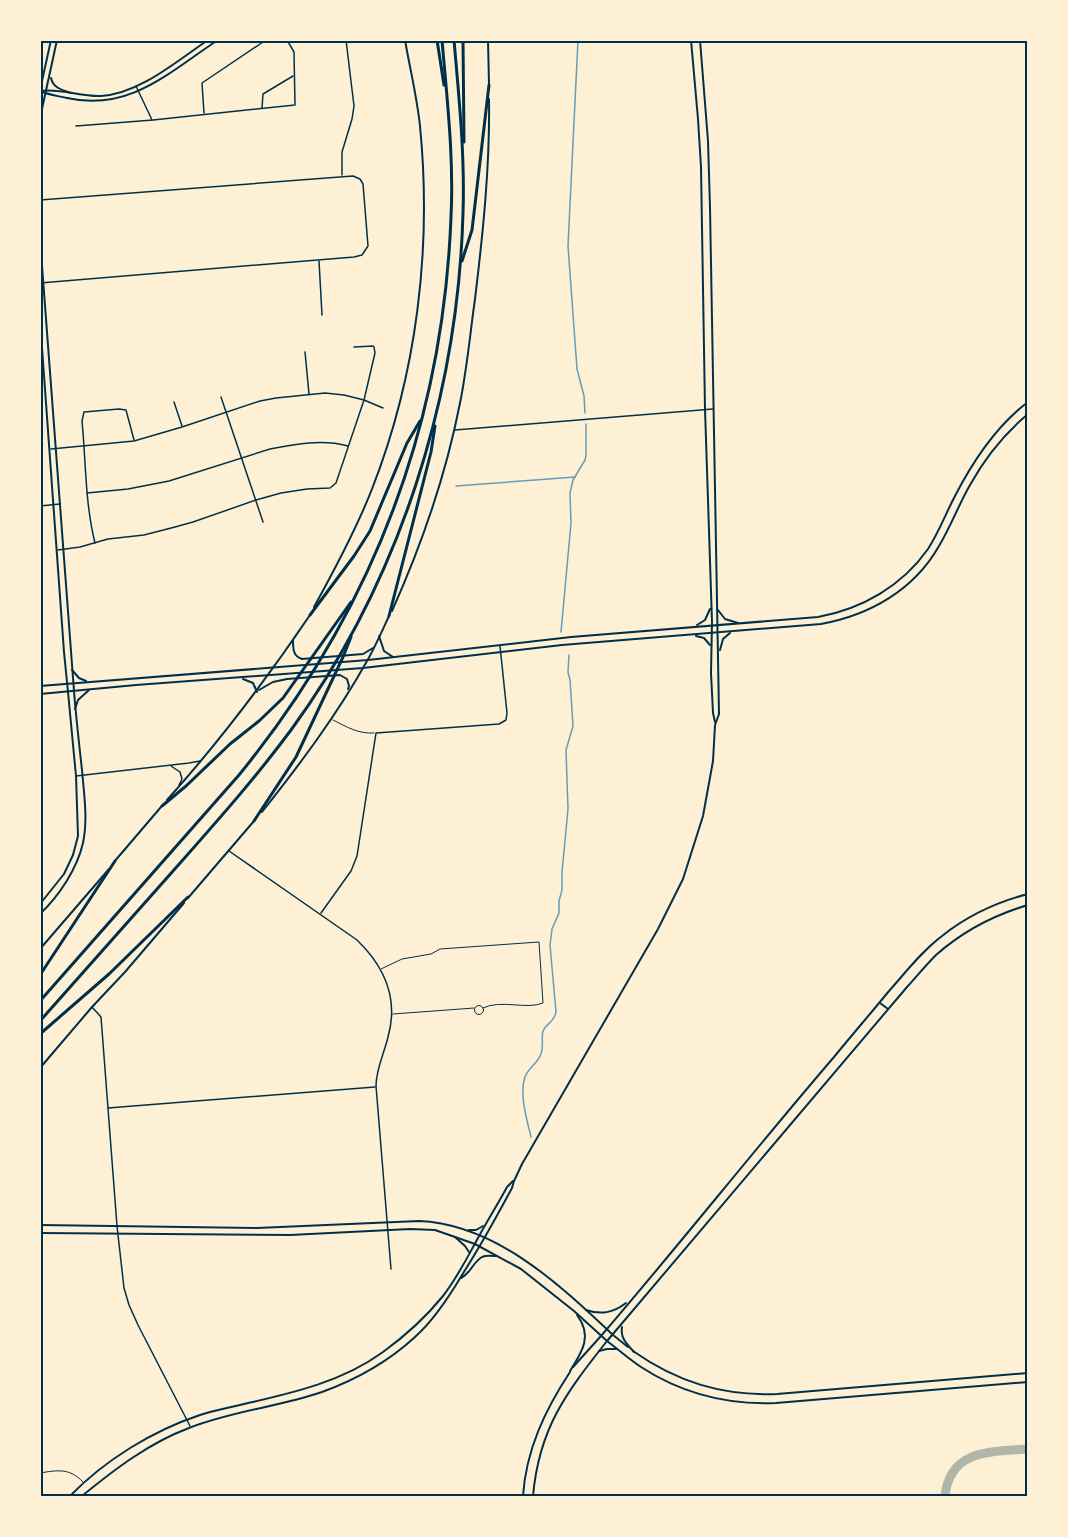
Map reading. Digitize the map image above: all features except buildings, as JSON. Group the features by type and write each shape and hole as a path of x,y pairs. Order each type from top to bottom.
{"highway":[{"path":"437,40 447,98"},
{"path":"40,1001 254,756 307,682 330,645 356,595 389,522 403,484 422,417 437,352 448,263 452,199 442,40"},
{"path":"454,40 463,159"},
{"path":"389,616 431,452 451,343 461,266 465,132 463,40"},
{"path":"461,266 472,230 489,85"},
{"path":"254,821 296,757 380,576 421,470 437,411"},
{"path":"310,615 370,531 407,443 422,417"},
{"path":"162,806 283,698 356,595"},
{"path":"40,1021 263,767 316,693 356,625"},
{"path":"40,975 115,861"},
{"path":"40,1034 109,974 188,897"}],"main road":[{"path":"40,90 52,40 57,41 40,118"},
{"path":"40,90 104,96 123,92 208,40"},
{"path":"40,90 46,94 92,102 117,99 139,91 218,40"},
{"path":"40,949 204,758 257,692 310,615 337,565 372,488 398,408 413,344 423,256 422,162 417,106 405,40"},
{"path":"40,1068 171,919 295,771 368,660 411,567 427,524 455,430 466,371 480,254 488,159 488,40"},
{"path":"70,1497 83,1483 130,1449 167,1428 201,1415 317,1386 344,1375 382,1353 426,1316 443,1296 507,1187 514,1180 658,929 683,879 703,816 715,725 711,646 699,141 692,40"},
{"path":"700,40 708,141 711,265 719,714 715,725"},
{"path":"50,75 53,85 71,93"},
{"path":"699,141 708,141"},
{"path":"40,239 73,684 85,804 79,856 65,883 49,906 40,914"},
{"path":"703,265 711,265"},
{"path":"40,318 76,776 78,836 73,855 64,874 40,904"},
{"path":"42,365 49,364"},
{"path":"40,686 348,662 544,640 835,614 877,597 906,574 929,547 965,476 988,442 1010,417 1028,402"},
{"path":"40,694 363,668 609,641 712,634 836,621 859,614 895,595 921,570 939,546 970,485 987,458 1028,414"},
{"path":"951,504 958,507"},
{"path":"695,626 705,620 711,607"},
{"path":"718,609 724,618 740,623"},
{"path":"835,614 836,621"},
{"path":"718,656 723,639 732,632"},
{"path":"609,634 609,641"},
{"path":"684,635 704,638 711,646"},
{"path":"379,636 384,651 393,657"},
{"path":"293,640 295,655 302,659 363,654 374,647"},
{"path":"72,668 79,678 88,682"},
{"path":"257,692 273,682 340,675 347,679 349,686 347,693"},
{"path":"239,678 253,683 257,692"},
{"path":"136,679 136,685"},
{"path":"75,709 78,700 90,690"},
{"path":"73,855 79,856"},
{"path":"570,1371 879,1003 928,949 943,935 981,912 1028,894"},
{"path":"533,1497 540,1453 551,1422 574,1383 607,1341 935,956 986,921 1004,912 1028,905"},
{"path":"879,1003 888,1010"},
{"path":"82,1497 110,1473 169,1436 219,1418 320,1393 350,1381 373,1368 414,1338 443,1305 461,1278 485,1239 514,1180"},
{"path":"40,1225 260,1228 434,1221 467,1231 515,1253 530,1263 634,1352 666,1371 711,1389 735,1393 777,1394 1028,1373"},
{"path":"467,1231 486,1225"},
{"path":"196,1227 196,1235"},
{"path":"260,1228 260,1235"},
{"path":"40,1233 290,1235 435,1230 475,1244 521,1269 574,1311 607,1341 641,1366 667,1381 710,1397 734,1401 776,1402 1028,1382"},
{"path":"450,1234 465,1245 468,1255"},
{"path":"461,1278 467,1275 480,1258 499,1256"},
{"path":"584,1309 600,1313 608,1312 631,1300"},
{"path":"523,1497 532,1446 552,1399 583,1351 585,1340 583,1324 574,1311"},
{"path":"622,1325 621,1334 624,1341 634,1352"},
{"path":"599,1351 612,1348 619,1350"},
{"path":"734,1401 735,1393"},
{"path":"552,1399 561,1403"}],"street":[{"path":"204,114 202,83 266,40"},
{"path":"76,126 295,105 294,52 287,40"},
{"path":"342,175 342,152 354,106 346,40"},
{"path":"262,109 263,94 294,76"},
{"path":"136,86 153,120"},
{"path":"40,201 342,175 353,176 360,179 363,184 368,246 362,255 354,257 42,283"},
{"path":"319,260 322,315"},
{"path":"40,318 46,316"},
{"path":"57,550 95,544 108,539 144,535 194,522 281,493 330,488 336,483 349,446 364,400 375,353 374,348 370,345 354,347"},
{"path":"305,352 309,394"},
{"path":"50,449 134,441 260,401 309,394 344,395 383,408"},
{"path":"221,397 263,522"},
{"path":"174,402 182,427"},
{"path":"455,430 714,409"},
{"path":"95,544 87,493 82,421 84,412 126,410 134,441"},
{"path":"87,493 161,483 270,448 327,442 349,446"},
{"path":"40,506 60,504"},
{"path":"320,913 351,871 357,856 376,733 500,724 506,720 500,646"},
{"path":"76,776 189,764 204,758"},
{"path":"170,765 180,772 182,779 177,789"},
{"path":"228,851 357,940 370,952 381,969 390,993 393,1014 377,1073 376,1086 391,1269"},
{"path":"92,1007 101,1017 117,1226 122,1273 129,1305 190,1427"},
{"path":"108,1108 376,1086"}],"lane":[{"path":"331,719 357,732 376,733"},
{"path":"381,969 402,959 431,954 440,949 539,942 543,1003 538,1005 488,1005 483,1008 482,1013 478,1014 474,1008"},
{"path":"393,1014 474,1008 478,1005 483,1008"},
{"path":"40,1473 67,1471 83,1483"}],"waterway":[{"path":"578,40 568,246 577,369 584,396 585,413"},
{"path":"561,632 571,523 570,493 573,480 585,460 586,424"},
{"path":"456,486 575,477"},
{"path":"531,1137 524,1107 523,1084 526,1074 541,1054 543,1031 556,1012 550,945 552,929 559,913 568,809 566,750 573,726 568,672 569,655"}],"taxiway":[{"path":"945,1496 948,1481 955,1469 964,1461 987,1453 1028,1449"}]}
